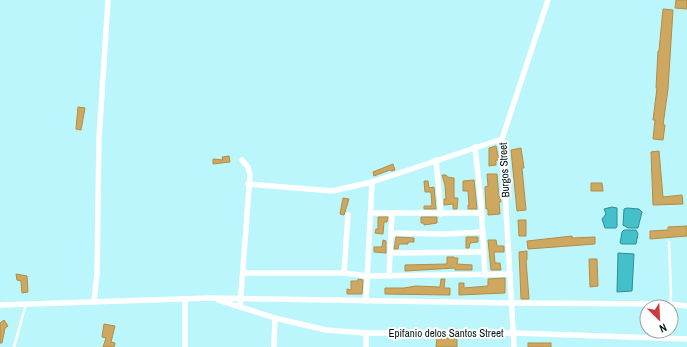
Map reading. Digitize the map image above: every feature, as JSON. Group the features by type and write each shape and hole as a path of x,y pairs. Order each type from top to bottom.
{"street":[{"path":"94,302 97,274 99,139 108,0"},
{"name":"Burgos Street","path":"514,347 502,138 548,0"},
{"path":"248,184 332,191 372,182 502,138"},
{"path":"475,147 482,213 485,275"},
{"path":"240,307 242,298 250,170 247,164 242,160"},
{"path":"436,160 442,214"},
{"path":"366,301 372,182"},
{"path":"371,214 482,213"},
{"path":"389,276 392,214"},
{"path":"344,273 348,215"},
{"path":"391,233 444,234 483,232"},
{"path":"390,253 484,252"},
{"path":"243,273 344,273 367,276 510,274"},
{"path":"0,305 210,298 639,304"},
{"name":"Epifanio delos Santos Street","path":"210,298 274,318 326,330 366,333 514,333 687,339"},
{"path":"185,299 185,347"},
{"path":"274,318 274,347"},
{"path":"366,333 366,347"}],"lane":[{"path":"669,242 670,299"},
{"path":"14,347 26,303"}],"water":[{"path":"612,207 617,208 617,226 616,228 605,228 602,219 606,214 604,209"},
{"path":"624,209 639,209 642,212 638,228 628,228 623,225"},
{"path":"624,230 636,230 638,234 636,244 620,243 622,232"},
{"path":"618,253 634,254 632,291 617,292"}],"building":[{"path":"676,0 687,0 687,9 675,8"},
{"path":"663,9 673,10 663,140 653,139 655,120 653,120 657,88 658,51"},
{"path":"78,107 85,108 81,130 76,129"},
{"path":"496,146 499,160 496,160 496,165 489,166 489,148"},
{"path":"521,148 524,168 522,168 526,210 517,211 511,150"},
{"path":"659,151 663,197 682,195 683,204 653,205 651,152"},
{"path":"229,156 230,162 213,164 213,159 223,160 222,157"},
{"path":"393,164 395,170 390,170 374,176 373,172"},
{"path":"487,174 497,174 499,197 501,202 499,202 500,214 488,215 488,209 486,209 485,187 488,186"},
{"path":"442,175 454,178 454,198 458,198 457,209 453,209 453,204 444,205 444,199 446,199 445,185"},
{"path":"474,180 477,209 468,209 468,191 463,191 463,181"},
{"path":"424,181 428,181 429,188 434,187 436,209 424,209 424,206 432,206 431,192 425,192"},
{"path":"591,183 602,183 603,191 591,191"},
{"path":"343,198 349,199 344,215 340,214"},
{"path":"378,217 388,217 387,222 384,222 383,234 375,233 376,229 378,229"},
{"path":"421,217 437,217 437,223 424,225 424,223 421,223"},
{"path":"518,220 526,220 526,236 519,236"},
{"path":"687,226 687,236 650,239 650,231 668,230 668,227"},
{"path":"572,236 572,238 595,237 595,244 528,249 527,241"},
{"path":"396,237 414,238 414,242 399,244 398,249 394,249"},
{"path":"466,237 478,237 478,242 470,243 469,248 466,248"},
{"path":"383,240 386,241 386,253 374,252 374,247 382,247"},
{"path":"488,240 496,240 497,246 504,246 504,252 494,252 495,263 500,263 501,270 491,270"},
{"path":"527,251 526,260 529,299 521,299 519,252"},
{"path":"447,257 458,258 457,264 472,265 472,270 455,270 455,268 405,271 405,265 447,264"},
{"path":"589,259 597,259 598,286 590,287"},
{"path":"16,274 27,276 28,292 22,293 21,281 17,280"},
{"path":"505,278 505,293 459,295 459,283 464,283 464,288 488,286 488,279"},
{"path":"358,279 363,280 362,294 347,294 347,289 351,290 351,281 358,281"},
{"path":"441,279 445,279 444,288 450,288 450,295 385,294 385,288 404,288 416,286 440,287"},
{"path":"4,320 8,326 5,328 2,343 0,343 0,323"},
{"path":"104,324 115,326 111,342 115,343 114,347 103,347 106,338 102,337"},
{"path":"437,338 457,338 457,347 436,347"},
{"path":"528,343 551,343 551,347 528,347"}]}
